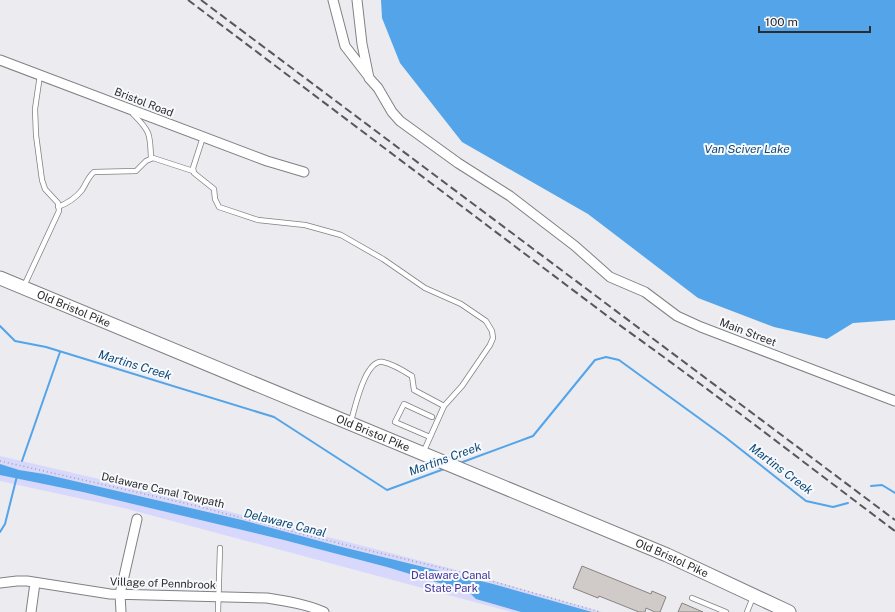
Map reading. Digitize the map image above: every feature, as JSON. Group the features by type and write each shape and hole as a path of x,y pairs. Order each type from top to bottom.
{"main road":[{"name":"Old Bristol Pike","path":"0,278 667,555 789,612"}],"street":[{"name":"Main Street","path":"332,0 345,46 378,88 392,112 400,121 458,164 510,196 575,246 610,277 645,292 677,316 895,401"},
{"path":"357,0 362,44 370,78"},
{"name":"Bristol Road","path":"0,60 203,137 280,165 304,172"},
{"path":"121,612 120,594 137,519"},
{"name":"Village of Pennbrook","path":"0,583 17,581 110,594 267,598 286,600 312,610 324,612"},
{"path":"31,612 35,583"}],"lane":[{"path":"24,288 59,211 58,203 45,189 42,180 36,135 35,109 40,75"},
{"path":"132,110 133,114 146,127 150,136 151,159"},
{"path":"193,171 192,168 203,137"},
{"path":"58,207 70,203 82,190 90,175 94,172 136,171 146,160 151,159 193,171 214,190 215,199 219,207 258,220 305,225 341,235 383,259 425,288 461,304 486,321 492,330 493,338 490,345 462,386 444,406 422,453"},
{"path":"350,423 370,367 377,362 384,362 412,376 414,390 444,406"},
{"path":"430,437 395,422 404,404 432,416"},
{"path":"218,612 220,548"},
{"path":"747,612 754,595"},
{"path":"692,598 726,612"}],"path":[{"name":"Delaware Canal Towpath","path":"0,460 197,506 308,536 468,574 600,612"}],"green space":[{"name":"Delaware Canal State Park","path":"0,456 125,485 449,568 602,612 512,612 124,508 0,481"}],"water":[{"name":"Van Sciver Lake","path":"381,0 895,0 895,320 853,323 827,339 774,327 698,298 588,214 462,142 400,63 382,18"},
{"path":"0,464 19,470 44,474 242,520 338,546 493,584 592,612 521,612 476,599 469,592 387,567 284,540 83,492 0,475"}],"building":[{"path":"582,566 651,594 652,591 666,597 660,612 655,612 646,608 645,612 639,612 599,596 598,598 573,588"},
{"path":"682,603 703,612 678,612"}],"waterway":[{"name":"Martins Creek","path":"0,326 15,341 46,347 274,417 387,490 444,469"},
{"path":"22,461 60,352"},
{"name":"Martins Creek","path":"460,463 533,436 595,360 606,357 619,360 725,437 806,501 833,507 848,503"},
{"path":"0,532 5,524 17,476"},
{"name":"Martins Creek","path":"871,486 882,485 895,493"}],"railway":[{"path":"188,0 895,531"},
{"path":"201,0 895,520"}],"water label":[{"name":"Delaware Canal","path":"285,523"}]}
